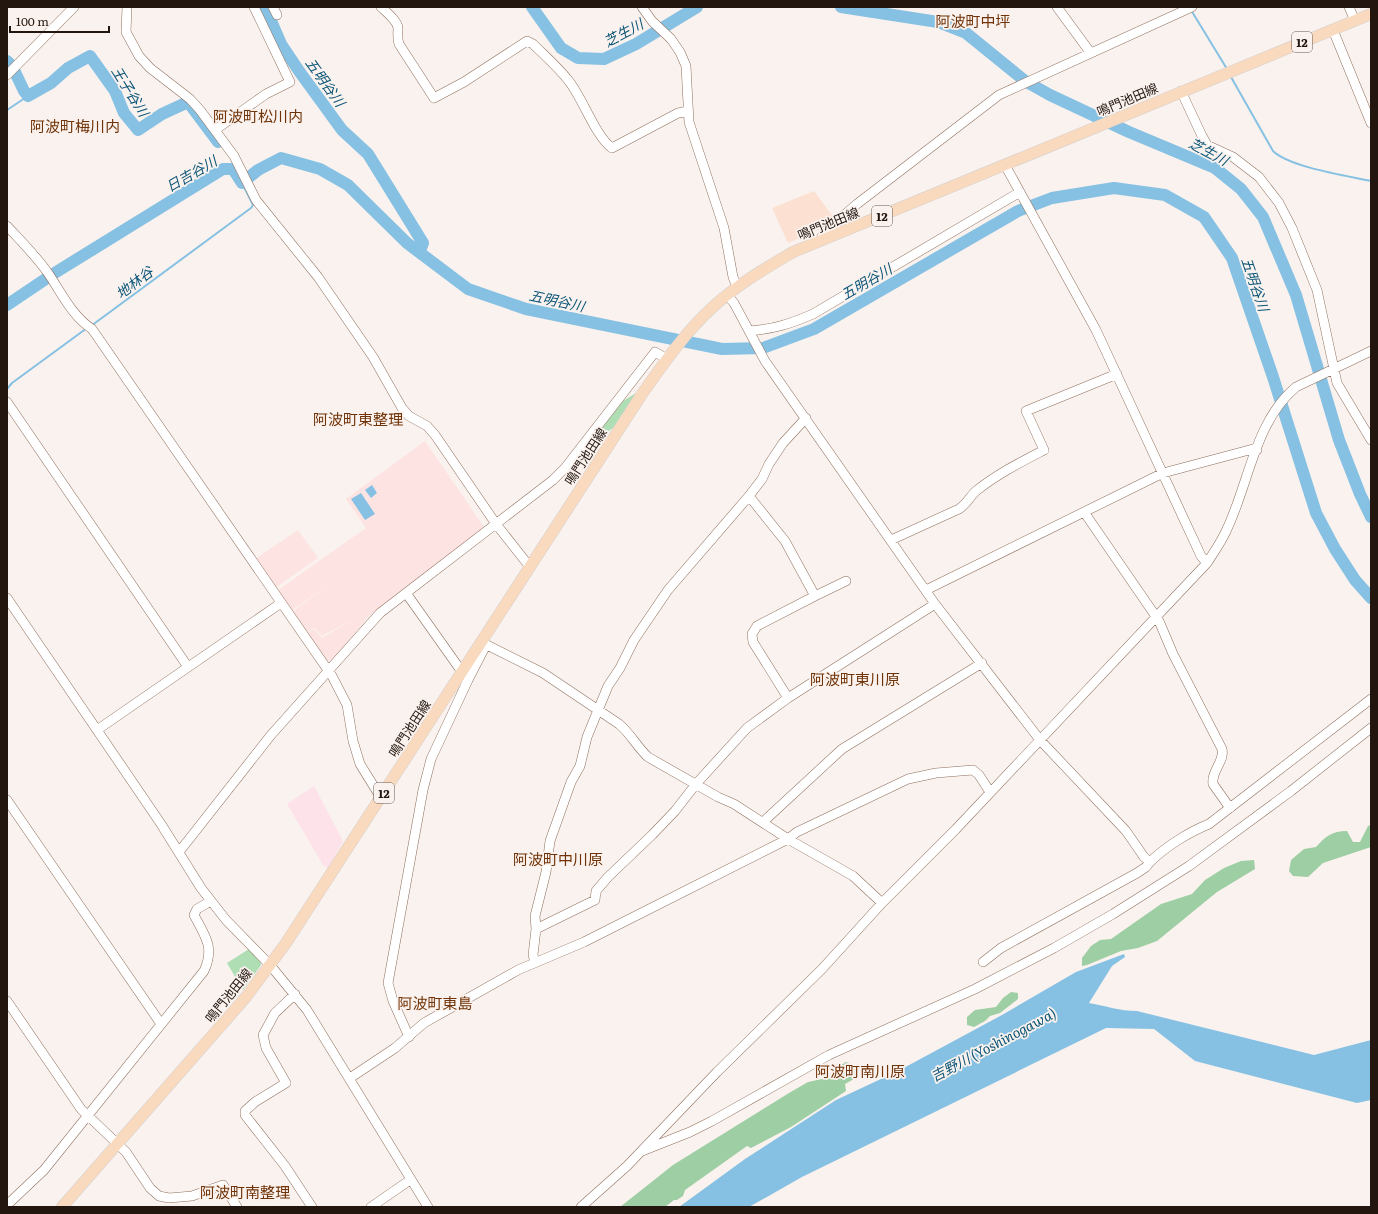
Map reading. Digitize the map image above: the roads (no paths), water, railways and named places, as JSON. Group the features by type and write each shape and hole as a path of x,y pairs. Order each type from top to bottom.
{"main road":[{"name":"鳴門池田線","path":"62,1207 246,997 286,943 462,672 484,643 530,567 642,394 670,356 713,307 738,287 793,252 1371,14"}],"street":[{"path":"7,75 74,7"},
{"path":"127,7 126,32 139,56 150,68 190,99 215,130 237,163 256,200 318,277 373,357 402,408 408,416 427,426 435,435 496,524 530,567"},
{"path":"215,130 266,94 290,82 254,7"},
{"path":"381,7 396,22 398,27 396,36 399,44 434,98 464,82 527,41 533,44 568,79 582,99 604,142 612,148 678,113 688,111"},
{"path":"642,7 652,21 671,39 680,52 686,66 688,111 694,139 724,228 733,277 738,287"},
{"path":"1057,7 1090,52"},
{"path":"1349,7 1355,21"},
{"path":"820,241 827,230 857,204 999,95 1090,52 1190,8"},
{"path":"1333,30 1371,123"},
{"path":"1181,91 1207,145 1233,157 1259,177 1279,203 1292,228 1318,290 1330,345 1330,372 1371,440"},
{"path":"1005,165 1096,330 1201,556 1207,563"},
{"path":"749,332 774,329 789,325 812,314 1020,193"},
{"path":"7,226 50,276 77,316 89,327 328,670 341,691 346,705 353,741 360,764 381,798"},
{"path":"727,295 734,303 762,355 935,604 1040,740 1126,831 1144,857 1150,862"},
{"path":"581,1207 642,1151 717,1072 822,969 882,903 1040,740 1207,563 1228,528 1272,414 1286,395 1296,387 1371,351"},
{"path":"179,852 271,734 380,613 553,480 565,468 655,352 670,356"},
{"path":"891,540 960,509 968,503 974,492 1003,472 1044,450 1026,411 1117,374"},
{"path":"7,402 188,667"},
{"path":"535,962 533,955 536,929 535,916 546,872 550,841 571,782 580,766 586,737 608,686 620,668 634,640 668,590 749,496 762,479 769,464 783,443 806,418"},
{"path":"926,590 1163,473 1253,449 1257,450"},
{"path":"749,496 785,541 816,596"},
{"path":"1084,512 1156,617 1173,654 1222,749 1223,754 1212,779 1213,784 1230,808"},
{"path":"788,698 753,642 752,634 757,626 846,581"},
{"path":"406,593 462,672"},
{"path":"7,598 211,900 295,994 350,1078 410,1180 428,1207"},
{"path":"97,730 281,603"},
{"path":"536,929 595,900 596,891 608,877 675,811 696,784 747,728 788,698 935,604"},
{"path":"409,1037 393,1002 388,983 423,790 430,759 484,643 543,674 598,710 630,734 638,749 648,757 763,822 788,839 853,876 882,903"},
{"path":"763,822 842,749 982,663"},
{"path":"983,962 1000,948 1146,867 1157,855 1199,828 1209,824 1371,699"},
{"path":"642,1151 690,1132 712,1121 829,1055 975,989 1054,948 1113,914 1189,866 1290,791 1371,728"},
{"path":"350,1078 409,1037 424,1023 440,1013 535,962 584,942 874,794 908,779 929,774 973,770 979,775 990,792"},
{"path":"7,800 161,1024"},
{"path":"10,1203 44,1170 204,971 209,959 209,947 207,938 194,915 197,909 211,900"},
{"path":"295,994 275,1013 263,1036 266,1048 286,1084 255,1102 245,1111 245,1115 285,1166 312,1207"},
{"path":"7,1001 87,1117 118,1143 126,1152 150,1188 159,1196 169,1198 192,1196 223,1185 237,1207"},
{"path":"371,1207 410,1180"}],"water":[{"path":"372,485 377,493 371,498 365,490"},
{"path":"361,493 375,514 365,520 351,499"},
{"name":"吉野川 (Yoshinogawa)","path":"1124,954 1125,957 1112,966 1089,1003 1137,1011 1314,1055 1371,1040 1371,1100 1357,1103 1195,1061 1154,1029 1106,1028 802,1177 749,1207 679,1207 745,1159 836,1100 898,1071 1002,1015 1076,972"}],"waterway":[{"name":"五明谷川","path":"265,7 281,44 299,71 342,130 368,154 423,243 420,251"},
{"name":"芝生川","path":"532,7 561,48 578,58 604,59 636,44 697,7"},
{"name":"芝生川","path":"841,7 938,22 966,33 1025,81 1050,95 1129,132 1215,168 1241,189 1263,217 1296,295 1339,440 1360,494 1371,517"},
{"path":"1191,10 1227,69"},
{"name":"王子谷川","path":"15,72 28,96 51,83 68,68 90,56 115,91 124,113 138,130 162,114 188,102 218,142"},
{"name":"王子谷川","path":"7,61 11,65"},
{"path":"1231,77 1273,151 1281,157 1292,162 1334,174 1371,181"},
{"path":"7,110 28,96"},
{"name":"五明谷川","path":"7,305 53,274 223,169 233,169 242,183 258,170 281,158 320,169 348,185 407,243 468,289 526,309 722,349 763,348 814,329 1018,211 1052,198 1114,188 1165,195 1204,217 1232,258 1273,377 1316,513 1335,549 1355,580 1371,598"},
{"name":"地林谷","path":"91,326 251,208 253,205 242,183"},
{"name":"地林谷","path":"7,389 12,383 87,328"}],"district":[{"name":"阿波町中坪","path":"973,20"},
{"name":"阿波町松川内","path":"258,115"},
{"name":"阿波町梅川内","path":"75,125"},
{"name":"阿波町東整理","path":"358,418"},
{"name":"阿波町東川原","path":"855,678"},
{"name":"阿波町中川原","path":"558,858"},
{"name":"阿波町東島","path":"435,1002"},
{"name":"阿波町南川原","path":"860,1070"},
{"name":"阿波町南整理","path":"245,1191"}],"water label":[{"name":"日吉谷川","path":"191,173"}]}
